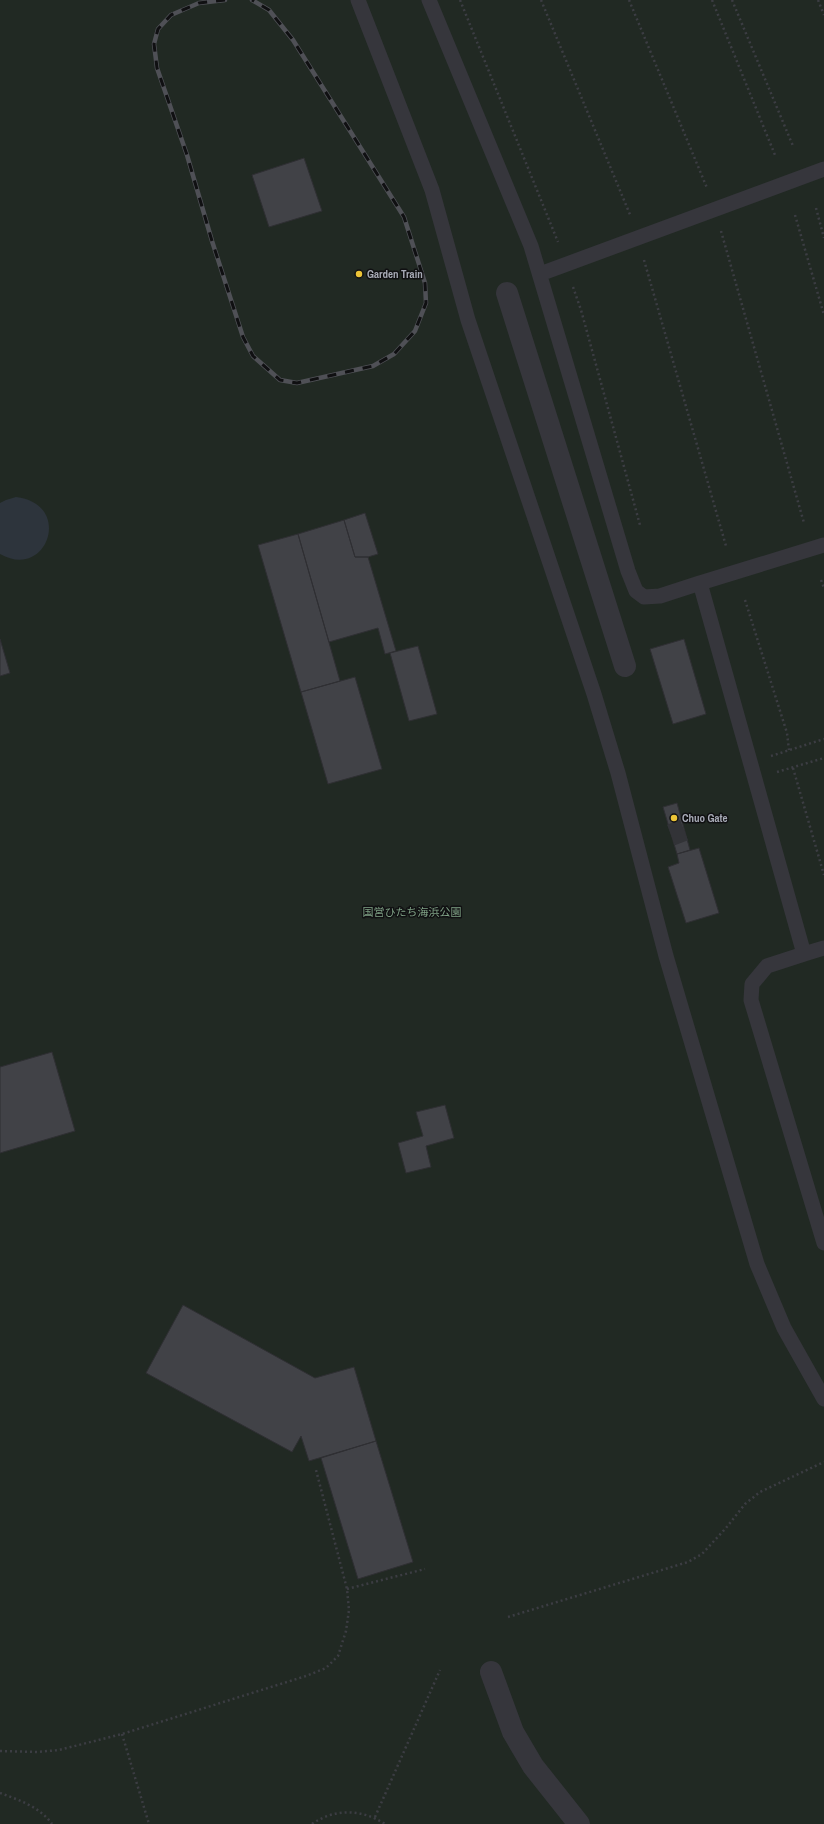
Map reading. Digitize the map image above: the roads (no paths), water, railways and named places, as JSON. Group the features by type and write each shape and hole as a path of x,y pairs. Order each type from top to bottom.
{"street":[{"path":"507,293 624,666"},
{"path":"491,1672 512,1732 533,1766 579,1824"}],"lane":[{"path":"358,0 432,190 468,320 596,701 618,773 666,956 757,1264 784,1328 824,1399"},
{"path":"430,0 531,246 626,564 636,591 644,597 660,596 824,545"},
{"path":"540,274 824,169"},
{"path":"700,583 804,954"},
{"path":"824,948 767,966 752,984 751,1000 824,1243"}],"tunnel":[{"path":"671,835 684,830"}],"railway":[{"path":"225,0 199,3 171,15 158,29 154,44 157,68 187,155 212,241 243,337 253,356 280,380 297,383 373,366 394,354 415,331 426,303 425,283 404,217 293,40 269,10 252,0"}],"place":[{"name":"Garden Train","path":"359,274"},
{"name":"Chuo Gate","path":"674,818"}],"park label":[{"name":"国営ひたち海浜公園","path":"412,912"}]}
